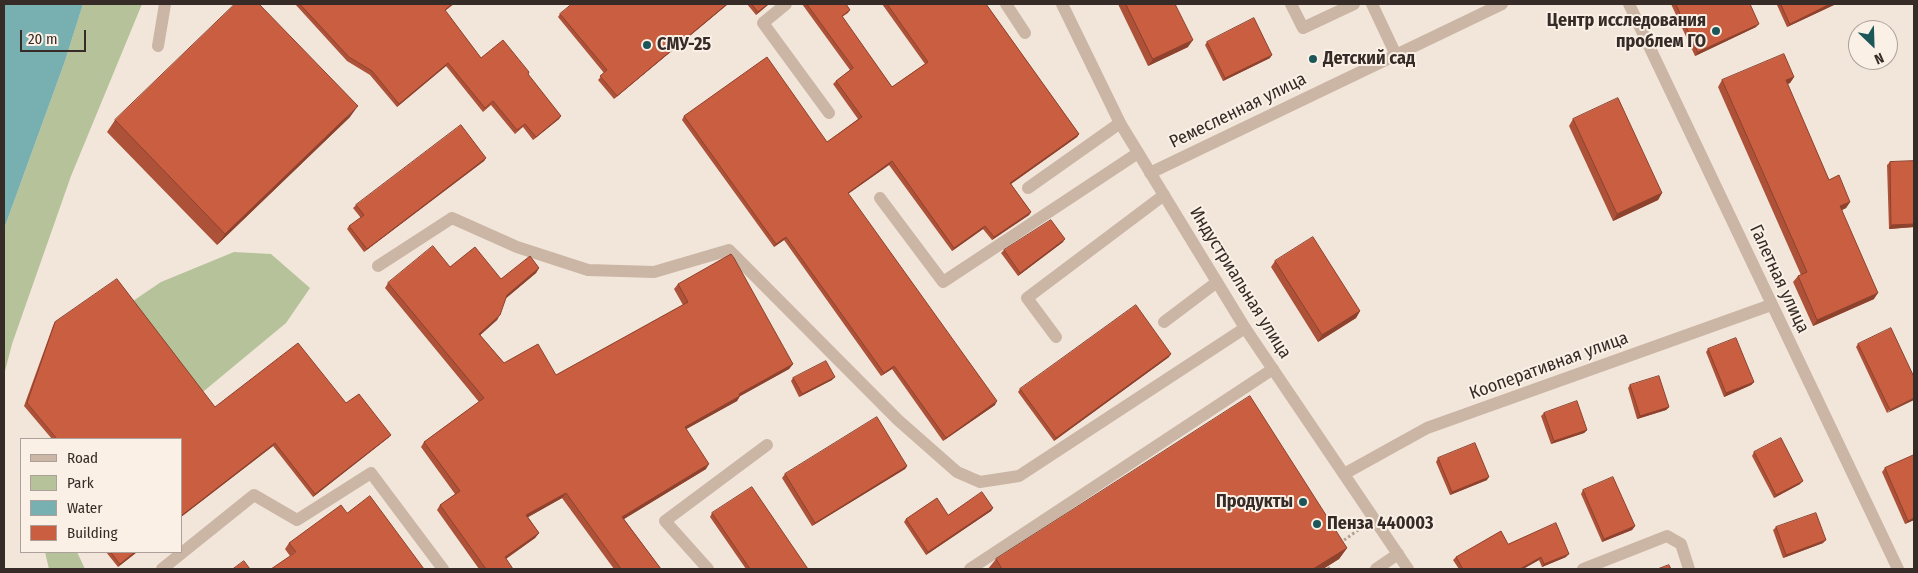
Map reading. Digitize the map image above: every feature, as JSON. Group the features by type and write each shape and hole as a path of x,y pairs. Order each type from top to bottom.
{"street":[{"path":"158,46 165,4"},
{"path":"786,4 763,23 829,113"},
{"path":"1006,4 1025,33"},
{"name":"Индустриальная улица","path":"1062,4 1120,123 1150,173 1245,328 1408,569"},
{"path":"1291,4 1303,28 1354,4"},
{"path":"1372,4 1396,55"},
{"name":"Ремесленная улица","path":"1150,173 1502,4"},
{"name":"Галетная улица","path":"1629,4 1898,569"},
{"path":"1028,188 1120,123"},
{"path":"880,198 942,282 1138,153"},
{"path":"1056,337 1028,298 1164,195"},
{"path":"378,266 452,218 518,247 588,270 654,272 729,250 898,420 956,472 980,482 1019,476 1245,328"},
{"path":"1164,322 1217,282"},
{"name":"Кооперативная улица","path":"1344,474 1428,428 1771,305"},
{"path":"970,569 1273,369"},
{"path":"708,569 665,521 767,445"},
{"path":"182,553 254,495 297,520 371,473 443,569"},
{"path":"1583,569 1667,536 1681,544 1689,569"},
{"path":"162,569 182,553"},
{"path":"1376,569 1398,554"}],"path":[{"path":"1332,548 1374,518"}],"green space":[{"path":"83,4 142,4 71,176 12,344 4,375 4,229 65,61"},
{"path":"234,252 271,254 310,288 286,323 147,438 125,438 130,303 161,282"},
{"path":"45,553 77,553 85,569 49,569"}],"water":[{"path":"4,4 83,4 65,61 4,229"}],"building":[{"path":"235,4 259,4 358,106 225,234 115,120"},
{"path":"300,4 452,4 445,10 481,58 503,40 561,116 536,137 525,124 517,130 493,101 485,108 448,63 399,104 372,71 349,57"},
{"name":"СМУ-25","path":"572,4 727,4 617,96 600,76 607,70 560,14"},
{"path":"752,4 768,4 758,12"},
{"path":"807,4 846,4 850,10 842,16 892,87 928,62 887,4 986,4 1079,134 1010,183 1031,212 994,237 985,226 954,248 892,161 848,193 997,401 946,438 894,366 884,373 786,237 776,244 684,116 767,57 827,142 862,117 836,81 853,68"},
{"path":"1126,4 1175,4 1193,40 1153,59"},
{"name":"Центр исследования проблем ГО","path":"1676,4 1750,4 1759,24 1698,52"},
{"path":"1781,4 1830,4 1790,24"},
{"path":"1254,18 1272,55 1225,78 1207,42"},
{"path":"1784,54 1794,77 1786,80 1829,180 1839,175 1850,202 1840,206 1878,293 1817,320 1798,276 1807,272 1722,80"},
{"path":"1618,98 1662,193 1617,214 1573,119"},
{"path":"461,125 486,158 367,249 349,226 364,215 356,205"},
{"path":"1914,161 1914,224 1891,225 1890,162"},
{"path":"1051,220 1065,239 1020,273 1004,250"},
{"path":"1313,237 1360,311 1322,335 1275,261"},
{"path":"433,246 450,267 475,247 501,279 530,256 539,268 507,295 500,315 479,334 504,363 538,344 556,375 688,302 678,284 731,254 734,258 793,364 685,427 709,464 622,517 661,569 621,569 566,493 526,515 539,533 505,557 513,569 486,569 440,505 460,491 424,442 484,398 388,283"},
{"path":"117,279 215,407 298,343 346,403 359,394 391,435 315,494 275,443 182,515 182,438 56,438 27,403 55,322"},
{"path":"1136,305 1171,354 1056,438 1020,389"},
{"path":"1891,328 1914,377 1914,398 1890,410 1858,344"},
{"path":"1736,338 1754,382 1726,393 1708,349"},
{"path":"826,361 835,377 802,394 793,378"},
{"path":"1659,376 1669,407 1640,416 1630,385"},
{"path":"1250,396 1347,548 1313,569 1002,569 996,559"},
{"path":"1577,401 1587,430 1554,441 1544,413"},
{"path":"877,417 907,466 815,523 785,474"},
{"path":"1781,438 1803,481 1776,495 1754,452"},
{"path":"1475,443 1489,477 1452,492 1438,458"},
{"path":"1914,455 1914,518 1908,521 1885,468"},
{"path":"1613,477 1635,526 1604,539 1583,490"},
{"path":"752,487 808,569 750,569 712,513"},
{"path":"982,492 993,508 928,552 906,519 937,498 948,515"},
{"path":"370,496 424,569 271,569 296,552 289,543 341,505 347,513"},
{"path":"1816,513 1826,540 1786,555 1776,527"},
{"path":"1556,523 1569,554 1544,564 1541,557 1520,569 1463,569 1456,557 1501,531 1508,544"},
{"path":"112,553 134,553 120,564"},
{"path":"244,561 250,569 233,569"},
{"path":"1669,565 1671,569 1658,569"}],"place":[{"name":"Центр исследования проблем ГО","path":"1716,31"},
{"name":"СМУ-25","path":"647,45"},
{"name":"Детский сад","path":"1313,59"},
{"name":"Продукты","path":"1303,502"},
{"name":"Пенза 440003","path":"1317,524"}]}
